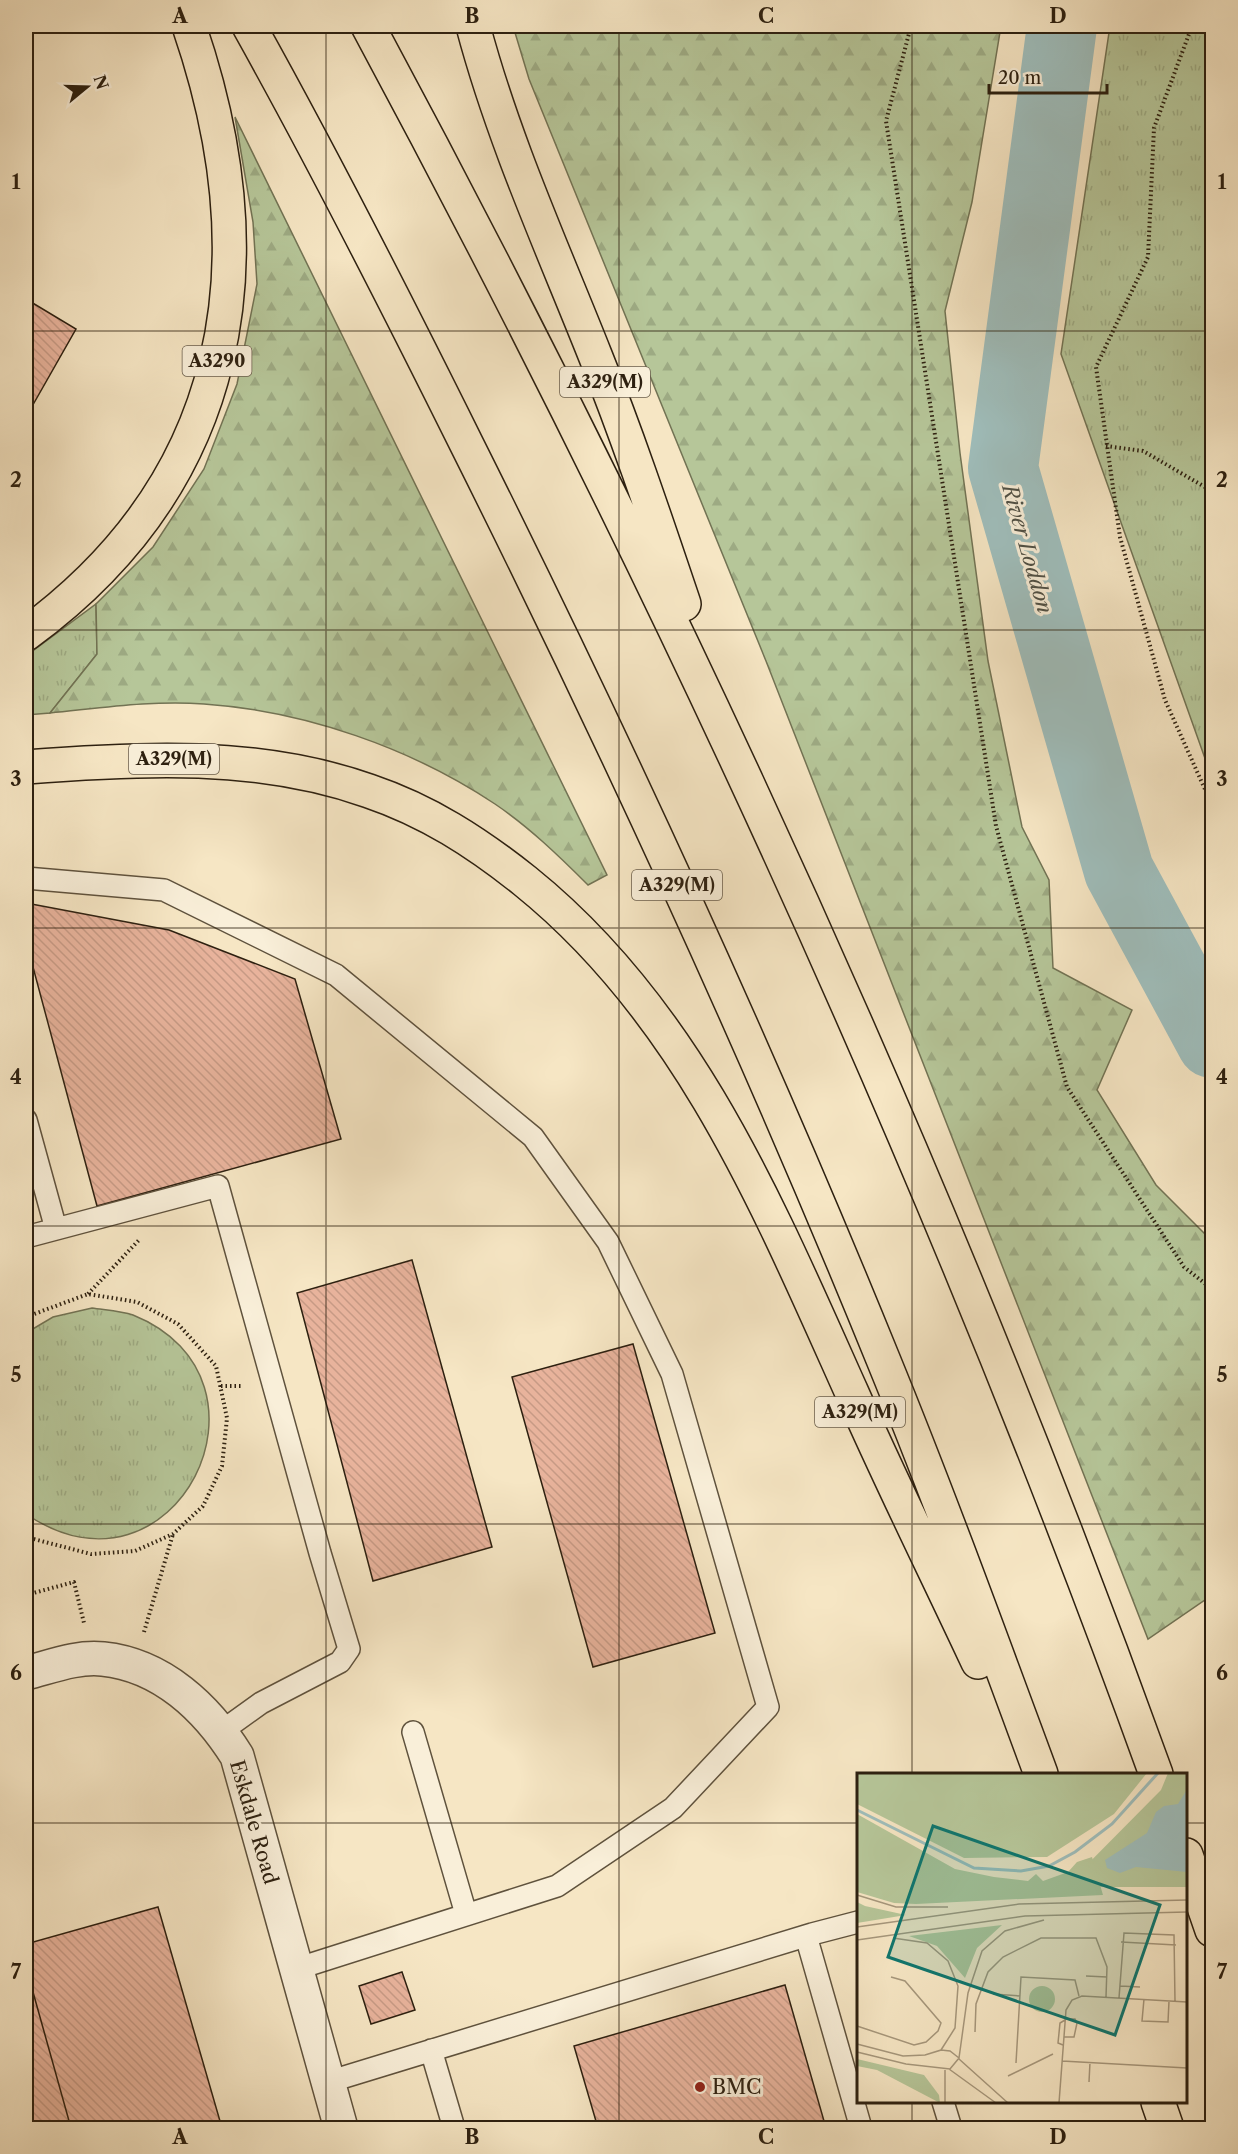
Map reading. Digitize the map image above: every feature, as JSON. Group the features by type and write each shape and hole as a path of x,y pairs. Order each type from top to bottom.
{"main road":[{"name":"A3290","path":"26,634 79,591 142,522 184,455 213,380 227,306 230,256 228,215 216,128 205,77 189,26"},
{"name":"A329(M)","path":"249,26 363,237 519,549 706,947 884,1361 1041,1773"},
{"name":"A329(M)","path":"368,26 536,343 730,742 828,960 976,1310 1071,1547 1156,1773"},
{"name":"A329(M)","path":"473,26 518,160 642,481 730,742"},
{"name":"A329(M)","path":"26,767 150,759 195,760 267,766 322,776 370,791 418,811 480,845 564,913 643,1002 681,1053 730,1133 780,1232 864,1420 1032,1773"},
{"path":"1187,1861 1212,1930"},
{"path":"1158,2103 1167,2128"}],"street":[{"name":"Eskdale Road","path":"26,1673 71,1661 103,1659 135,1668 169,1682 196,1702 222,1731 237,1756 341,2128"}],"lane":[{"path":"26,878 164,890 336,975 533,1137 608,1242 672,1374 768,1707 673,1808 557,1886 296,1969"},
{"path":"26,1120 56,1229"},
{"path":"26,1237 218,1186 320,1553 350,1649 340,1662 261,1703 222,1731"},
{"path":"413,1732 466,1914"},
{"path":"328,2082 857,1922"},
{"path":"806,1936 861,2128"},
{"path":"431,2050 454,2128"},
{"path":"943,2103 951,2128"}],"path":[{"path":"911,26 886,121 996,826 1067,1086 1184,1267 1212,1289"},
{"path":"1192,26 1154,128 1148,257 1096,367 1120,537 1164,700 1212,805"},
{"path":"1106,446 1143,451 1212,491"},
{"path":"26,1317 88,1294 142,1237"},
{"path":"26,1538 91,1554 135,1551 172,1534 202,1506 222,1466 227,1418 216,1366 178,1324 137,1302 88,1294"},
{"path":"150,1610 172,1534"},
{"path":"26,1595 74,1582 83,1621"}],"green space":[{"path":"513,26 1001,26 972,202 945,311 960,453 988,661 1022,827 1049,880 1053,968 1132,1010 1097,1090 1156,1185 1212,1241 1212,1595 1148,1639 766,661 529,79"},
{"path":"1110,26 1212,26 1212,778 1061,354"},
{"path":"235,117 607,875 588,885 532,832 495,804 428,766 356,736 280,715 204,704 146,704 50,713 97,654 96,604 153,547 204,469 237,384 257,284 253,222"},
{"path":"96,604 97,654 50,713 26,715 26,656"},
{"path":"92,1308 133,1315 180,1346 204,1387 208,1433 195,1476 167,1512 128,1535 80,1537 26,1514 26,1333 53,1317"}],"building":[{"path":"26,299 76,329 26,417"},
{"path":"26,903 169,930 295,979 341,1139 97,1206 26,941"},
{"path":"412,1260 492,1547 373,1581 297,1293"},
{"path":"633,1344 715,1633 593,1667 512,1377"},
{"path":"158,1907 222,2128 71,2128 26,1967 26,1944"},
{"path":"26,1967 71,2128 26,2128"},
{"path":"402,1972 415,2010 371,2024 359,1986"},
{"name":"BMC","path":"785,1985 826,2128 598,2128 574,2046"}],"waterway":[{"name":"River Loddon","path":"1062,26 1003,468 1119,871 1212,1043"}],"place":[{"name":"BMC","path":"700,2087"}]}
